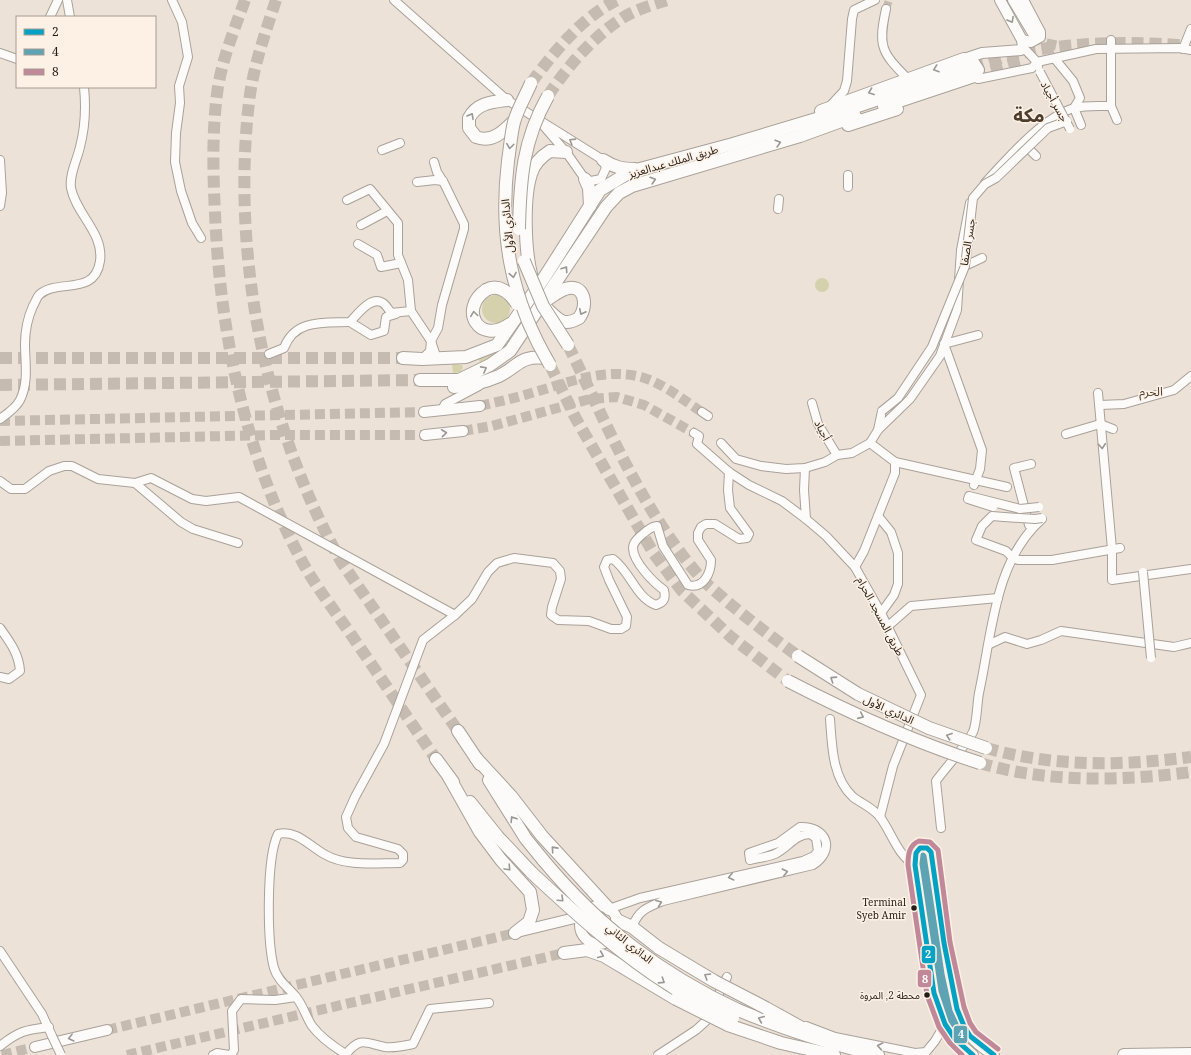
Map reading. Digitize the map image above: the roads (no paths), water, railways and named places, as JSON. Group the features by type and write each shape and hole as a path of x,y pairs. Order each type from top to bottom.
{"highway":[{"path":"774,132 828,108 907,78 972,70"},
{"name":"طريق الملك عبدالعزيز","path":"403,358 437,359 466,357 497,345 520,320 600,190 610,183 640,169 774,132 972,70"},
{"name":"طريق الملك عبدالعزيز","path":"486,381 456,387 431,386 420,380 459,380 470,376 501,359 520,338 606,207 619,193 632,186 800,136 972,70"},
{"name":"الدائري الأول","path":"486,381 529,357 548,361 520,320 506,235 504,192 514,121 531,83"},
{"name":"الدائري الأول","path":"548,96 536,117 527,143 522,172 519,229 527,263 542,305 568,345"},
{"path":"507,100 484,104 478,107 471,114 468,123 472,133 476,137 482,139 494,138 514,121"},
{"path":"527,263 527,202 531,174 538,162 550,151 566,152"},
{"path":"603,160 613,166 623,169 640,169"},
{"path":"585,179 589,188 590,206"},
{"path":"584,217 595,224"},
{"path":"498,288 506,291 520,320 501,330 491,332 474,320 473,311 478,296 486,290 498,288"},
{"path":"565,288 578,290 585,301 583,313 579,318 572,322 566,323 558,319 542,305 565,288"},
{"name":"الدائري الأول","path":"798,656 858,694 929,728 986,748"},
{"name":"الدائري الأول","path":"788,681 832,703 897,732 944,752 980,763"},
{"name":"الدائري الثاني","path":"458,731 514,821 544,862 564,885 633,948 676,978 703,993 733,1018"},
{"path":"476,758 511,796 542,836 609,909"},
{"name":"الدائري الثاني","path":"436,759 498,837 532,873 585,922 654,975 692,998 733,1018 778,1027 829,1044 878,1055"},
{"path":"449,777 480,832 501,860 530,892 533,910 529,922 515,933"},
{"path":"617,920 632,928 659,948 714,981 793,1022 829,1044"},
{"path":"564,954 587,950 604,956 676,999 733,1018 780,1043 835,1055"},
{"path":"1124,1055 1186,1054"}],"main road":[{"path":"972,70 982,54 1021,50 1023,44 1000,0"},
{"path":"1013,0 1034,35"},
{"path":"1022,0 1040,32 1040,37 1023,44"},
{"path":"424,412 480,406"},
{"path":"425,435 463,431"},
{"path":"973,1055 955,1039 945,1024 934,994 915,865 914,854 918,848 927,848 931,852 940,923 956,1004 961,1021 970,1036 982,1049 994,1055"},
{"path":"598,907 609,909 617,920 617,931 611,940 600,944 589,941 582,932 581,926 583,916 587,911 598,907"},
{"path":"515,933 583,916"},
{"path":"564,954 594,943"},
{"path":"35,1047 107,1030"}],"street":[{"path":"50,16 58,0"},
{"path":"67,0 70,16"},
{"path":"172,0 182,22 188,57 179,86 180,103 176,134 175,162 181,191 192,223 201,238"},
{"path":"394,0 507,100 541,123 603,160 606,168 601,179 591,181 585,179 566,152 541,123"},
{"path":"828,108 844,91 847,81 854,10 875,0"},
{"path":"886,9 881,33 884,50 891,62 907,78"},
{"path":"972,70 1032,68 1037,62 1096,49 1187,50 1191,29"},
{"path":"1096,40 1096,49"},
{"path":"1111,40 1111,106 1117,120"},
{"path":"1023,44 1037,62"},
{"path":"0,54 16,59"},
{"path":"1055,59 1073,81 1080,98 1074,108"},
{"name":"جسر أجياد","path":"1037,62 1040,72 1069,125"},
{"path":"0,419 19,401 24,390 27,370 25,333 33,307 39,295 47,291 82,284 91,278 97,270 100,260 99,246 95,234 82,212 71,188 72,178 83,135 84,88"},
{"path":"721,443 736,459 761,466 786,469 805,468 825,462 837,455 852,453 870,443 878,430 910,399 940,356 957,310 962,238 971,199 1042,125 1058,115 1074,108 1111,106"},
{"path":"1074,108 1081,125"},
{"name":"جسر الصفا","path":"878,430 882,411 898,398 932,347 965,266 973,198 985,184 996,178 1048,128 1069,125"},
{"path":"382,150 400,143"},
{"path":"1024,144 1036,156"},
{"path":"0,160 2,192 0,206"},
{"path":"422,359 430,350 431,341 438,328 442,305 464,228 464,224 437,172 434,162"},
{"path":"848,174 848,188"},
{"path":"417,182 435,180 443,181"},
{"path":"347,200 370,189 398,223 398,255 408,280 411,311 431,341 437,359"},
{"path":"778,209 779,199"},
{"path":"361,225 387,211"},
{"path":"358,244 377,255 381,267 401,263"},
{"path":"965,266 982,258"},
{"path":"350,322 361,309 378,301 384,303 391,313 411,311"},
{"path":"269,354 284,348 288,337 302,327 350,322 371,335 375,335 384,331 386,317 397,313"},
{"path":"944,344 978,335"},
{"path":"944,344 982,450 980,469 974,482"},
{"path":"1100,405 1124,404 1174,390 1191,376"},
{"path":"442,410 445,404 486,381"},
{"path":"1098,393 1112,549 1112,580 1191,569"},
{"name":"أجياد","path":"812,403 818,424 837,455"},
{"path":"1066,434 1100,424 1113,429"},
{"name":"طريق المسجد الحرام","path":"696,434 697,444 730,472 749,485 782,501 826,536 855,567 882,613 887,627 921,695 893,766 880,816"},
{"path":"870,443 895,462 974,482 1007,487"},
{"path":"855,567 864,551 895,473 895,462"},
{"path":"1030,529 1014,468 1031,464"},
{"path":"0,481 11,489 25,489 41,475 64,466 80,469 98,479 135,483 151,478 192,499 206,501 239,497 455,615"},
{"path":"805,468 804,490 806,519"},
{"path":"489,1003 430,1009 413,1044 386,1047 365,1041 354,1044 346,1054 334,1047 312,1026 296,997 281,982 274,968 271,945 269,881 274,842 278,834 288,832 326,855 339,860 356,863 393,863 403,860 403,854 398,849 356,837 348,828 346,817 355,797 384,744 423,640 455,615 472,599 488,572 497,563 514,558 553,563 560,571 561,579 551,615 558,620 589,621 610,629 621,629 626,626 628,616 609,580 604,567 607,560 613,559 620,564 648,602 656,605 663,602 665,597 664,590 652,581 635,556 633,548 637,539 653,526 657,526 660,530 663,546 688,585 694,586 699,585 707,577 711,567 711,560 698,540 698,533 701,527 706,524 715,524 739,539 747,538 749,534 730,508 728,501 730,472"},
{"path":"135,483 181,522 193,529 238,543"},
{"path":"1039,507 1020,509 969,496 968,499 995,507 992,516 982,526 976,540 1006,551 1018,560 1052,560 1120,548"},
{"path":"878,516 891,532 898,552 898,584 894,595 882,613"},
{"path":"941,828 936,780 973,731 998,598 1012,557 1030,529 1042,518 1035,520 992,516"},
{"path":"1144,572 1151,658"},
{"path":"887,627 911,606 998,598"},
{"path":"0,628 19,660 20,671 9,679 0,677"},
{"path":"990,644 1005,637 1027,644 1041,640 1061,631 1174,647 1191,643"},
{"path":"830,719 833,749 838,774 846,788 853,797 870,807 880,816 905,860 915,865"},
{"path":"609,909 640,898 804,861 814,856 818,851 816,838 810,834 798,836 785,848 774,854 750,857 778,842 800,827 817,829 824,835 826,852 823,859 813,865 662,901 644,909 637,916 632,928"},
{"path":"0,951 42,1014 60,1055"},
{"path":"658,1055 696,1030 706,1021 727,977"},
{"path":"213,1055 217,1053 230,1055 234,1050 232,1012 241,999 275,1000 296,997"},
{"path":"793,1022 835,1036 915,1053 928,1054 945,1024"},
{"path":"0,1046 16,1033 31,1029 49,1027"}],"tunnel":[{"path":"245,0 228,46 219,82 215,109 213,154 218,259 223,306 240,398 253,444 268,488 287,531 308,572 436,759"},
{"path":"276,0 253,76 249,102 245,161 245,220 250,280 260,340 274,399 293,456 315,511 342,563 458,731"},
{"path":"531,83 559,47 580,26 604,7 617,0"},
{"path":"548,96 572,64 590,44 611,26 632,13 667,0"},
{"path":"886,9 889,0"},
{"path":"1034,35 1045,43 1063,47"},
{"path":"972,67 1024,52 1067,46 1108,43 1149,43 1186,46"},
{"path":"974,76 1023,61"},
{"path":"568,345 643,496 680,552 701,578 724,599 798,656"},
{"path":"0,358 403,358"},
{"path":"550,365 575,417 654,554 682,591 731,637 788,681"},
{"path":"480,406 584,378 598,375 627,374 657,383 702,412"},
{"path":"0,385 420,380"},
{"path":"463,431 492,426 590,399 617,397 644,405 694,433"},
{"path":"0,421 424,412"},
{"path":"0,441 272,435 425,435"},
{"path":"986,748 1037,759 1062,762 1139,762 1191,757"},
{"path":"980,763 1031,774 1058,777 1139,777 1191,772"},
{"path":"107,1030 515,933"},
{"path":"127,1055 564,953"},
{"path":"2,1055 35,1047"}],"place":[{"name":"Terminal Syeb Amir","path":"914,908"},
{"name":"محطة 2, المروة","path":"927,995"}],"district":[{"name":"مكة","path":"1029,115"},
{"name":"الحرم","path":"1151,391"}]}
